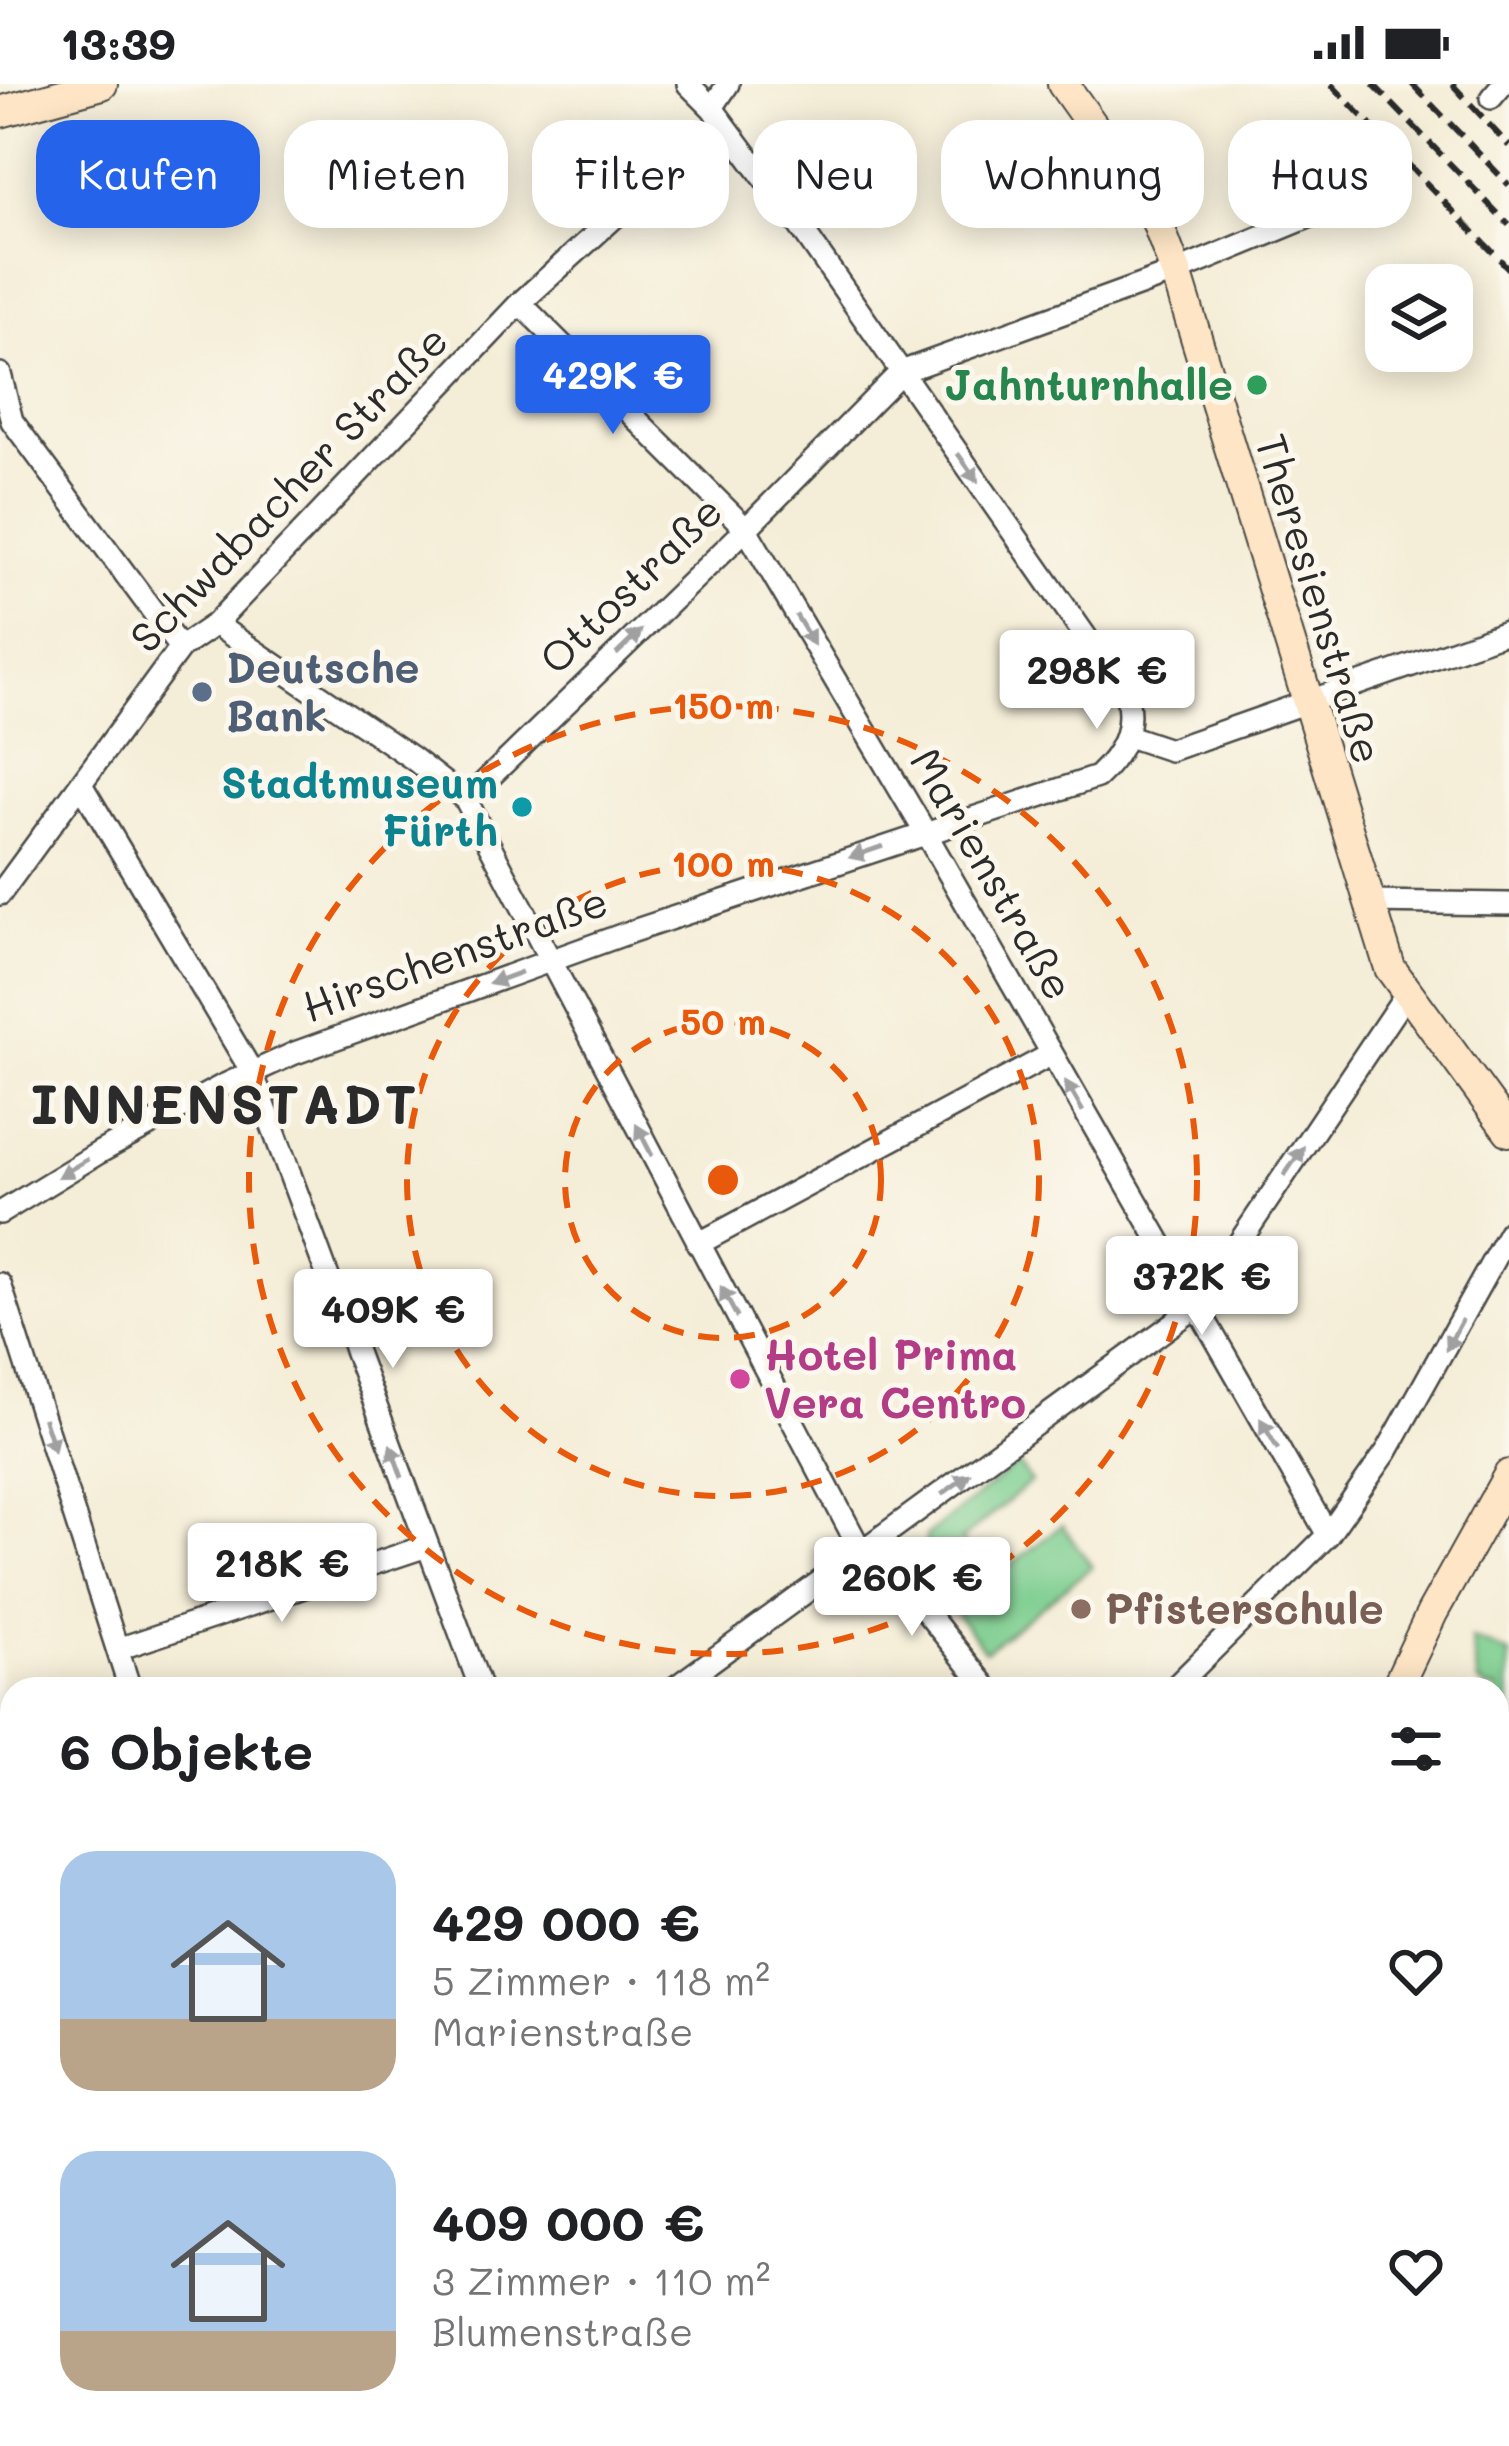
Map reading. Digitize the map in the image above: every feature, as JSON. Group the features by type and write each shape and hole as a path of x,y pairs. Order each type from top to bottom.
{"street":[{"path":"688,84 721,120"},
{"path":"710,84 712,108"},
{"path":"712,108 728,84"},
{"name":"Theresienstraße","path":"1063,84 1153,211 1176,272 1390,968 1509,1132"},
{"path":"0,112 81,87"},
{"path":"729,131 1127,696 1131,715 1127,736 1170,750 1509,631"},
{"name":"Schwabacher Straße","path":"1,890 180,648 215,624 520,304 603,228"},
{"name":"Ottostraße","path":"466,800 746,530 901,372 1176,272 1282,228"},
{"name":"Marienstraße","path":"520,304 746,530 1328,1535"},
{"path":"0,374 6,424 180,648"},
{"path":"215,624 466,800 862,1553 887,1563 978,1677"},
{"name":"Hirschenstraße","path":"0,1213 100,1152 251,1072 551,961 1097,777 1113,763 1127,736"},
{"path":"82,786 251,1072 476,1677"},
{"path":"1368,902 1509,904"},
{"path":"690,1677 1196,1307 1406,994"},
{"path":"698,1244 1050,1055"},
{"path":"1185,1677 1328,1535 1387,1451 1509,1232"},
{"path":"0,1284 126,1677"},
{"path":"1402,1677 1509,1474"},
{"path":"118,1649 427,1546"}],"green space":[{"path":"1018,1464 1031,1482 961,1540 992,1580 1062,1525 1092,1567 985,1651 921,1568 927,1535"},
{"path":"1471,1639 1509,1653 1509,1677 1477,1677"}],"railway":[{"path":"1331,84 1509,269"},
{"path":"1373,84 1509,225"},
{"path":"1412,84 1509,185"},
{"path":"1452,84 1509,146"}],"place":[{"name":"Jahnturnhalle","path":"1257,385"},
{"name":"Deutsche Bank","path":"202,692"},
{"name":"Stadtmuseum Fürth","path":"522,807"},
{"name":"Hotel Prima Vera Centro","path":"740,1379"},
{"name":"Pfisterschule","path":"1081,1609"}],"district":[{"name":"INNENSTADT","path":"225,1105"}]}
